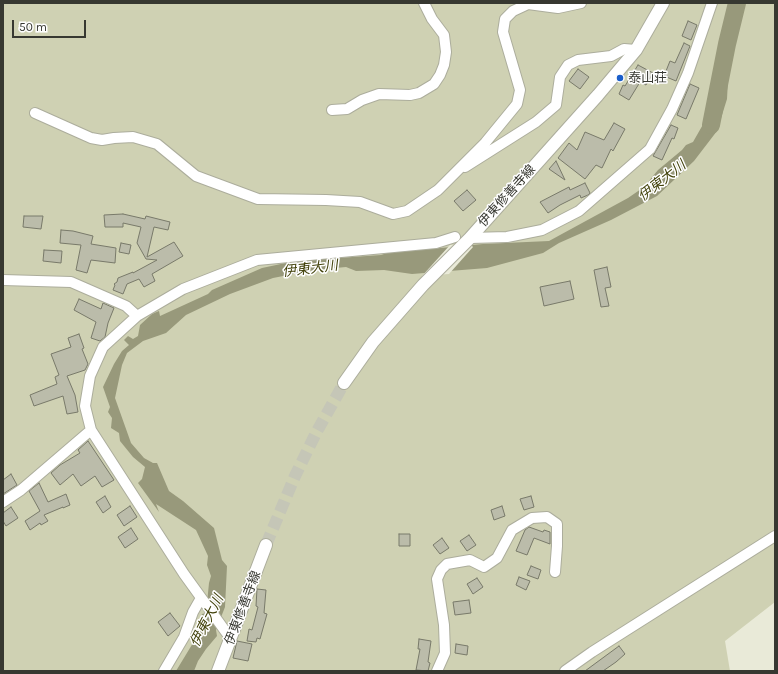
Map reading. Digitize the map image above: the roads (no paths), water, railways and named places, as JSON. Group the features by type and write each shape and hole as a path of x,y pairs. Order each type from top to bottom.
{"main road":[{"name":"伊東修善寺線","path":"344,384 373,342 423,285 457,243 470,238 598,95 636,50 663,3"},
{"name":"伊東修善寺線","path":"218,671 266,545"}],"street":[{"path":"332,110 347,109 362,100 379,94 410,96 419,93 434,84 444,65 446,52 444,35 432,19 424,3"},
{"path":"35,113 91,138 102,140 133,137 157,144 196,176 258,199 360,202 393,214 407,211 438,190 485,143 517,104 520,90 503,32 505,19 513,11 528,4 558,8 581,3"},
{"path":"470,238 507,237 542,230 579,211 650,149 672,109 685,80 712,3"},
{"path":"458,169 468,166 536,122 556,104 560,77 568,65 578,60 611,56 624,49 636,50"},
{"path":"231,639 201,598 91,430 85,406 90,376 103,346 137,316 183,289 257,260 436,243 457,243"},
{"path":"3,280 71,282 126,306 137,316"},
{"path":"3,502 21,490 91,430"},
{"path":"437,671 445,653 444,625 436,579 441,570 447,564 470,560 484,567 498,558 512,530 532,518 547,518 557,524 555,572"},
{"path":"565,671 592,652 775,536"},
{"path":"164,671 184,637 201,598"}],"water":[{"path":"721,58 728,80 727,99 717,131 694,161 657,196 611,220 559,243 543,253 487,268 412,274 384,270 356,271 346,267 314,270 273,278 230,294 186,315 166,333 143,341 127,353 122,365 115,398 131,443 144,458 153,463 157,463 169,491 214,528 222,560 227,566 225,607 216,630 217,636 198,661 194,671 176,671 193,643 193,637 202,614 206,613 211,576 207,565 208,556 196,530 156,504 159,512 138,483 142,479 145,467 133,457 120,441 119,433 111,428 112,418 108,412 110,407 103,387 122,351 129,345 124,340 128,336 133,339 138,336 140,325 152,314 159,311 160,316 208,294 212,290 262,268 295,261 381,255 387,253 483,244 549,241 628,198 644,187 658,170 686,145 693,142 721,93"}],"waterway":[{"name":"伊東大川","path":"711,125 727,44 737,3"}],"tunnel":[{"path":"266,545 295,476 316,433 344,383"}],"place":[{"name":"泰山荘","path":"620,78"}]}
